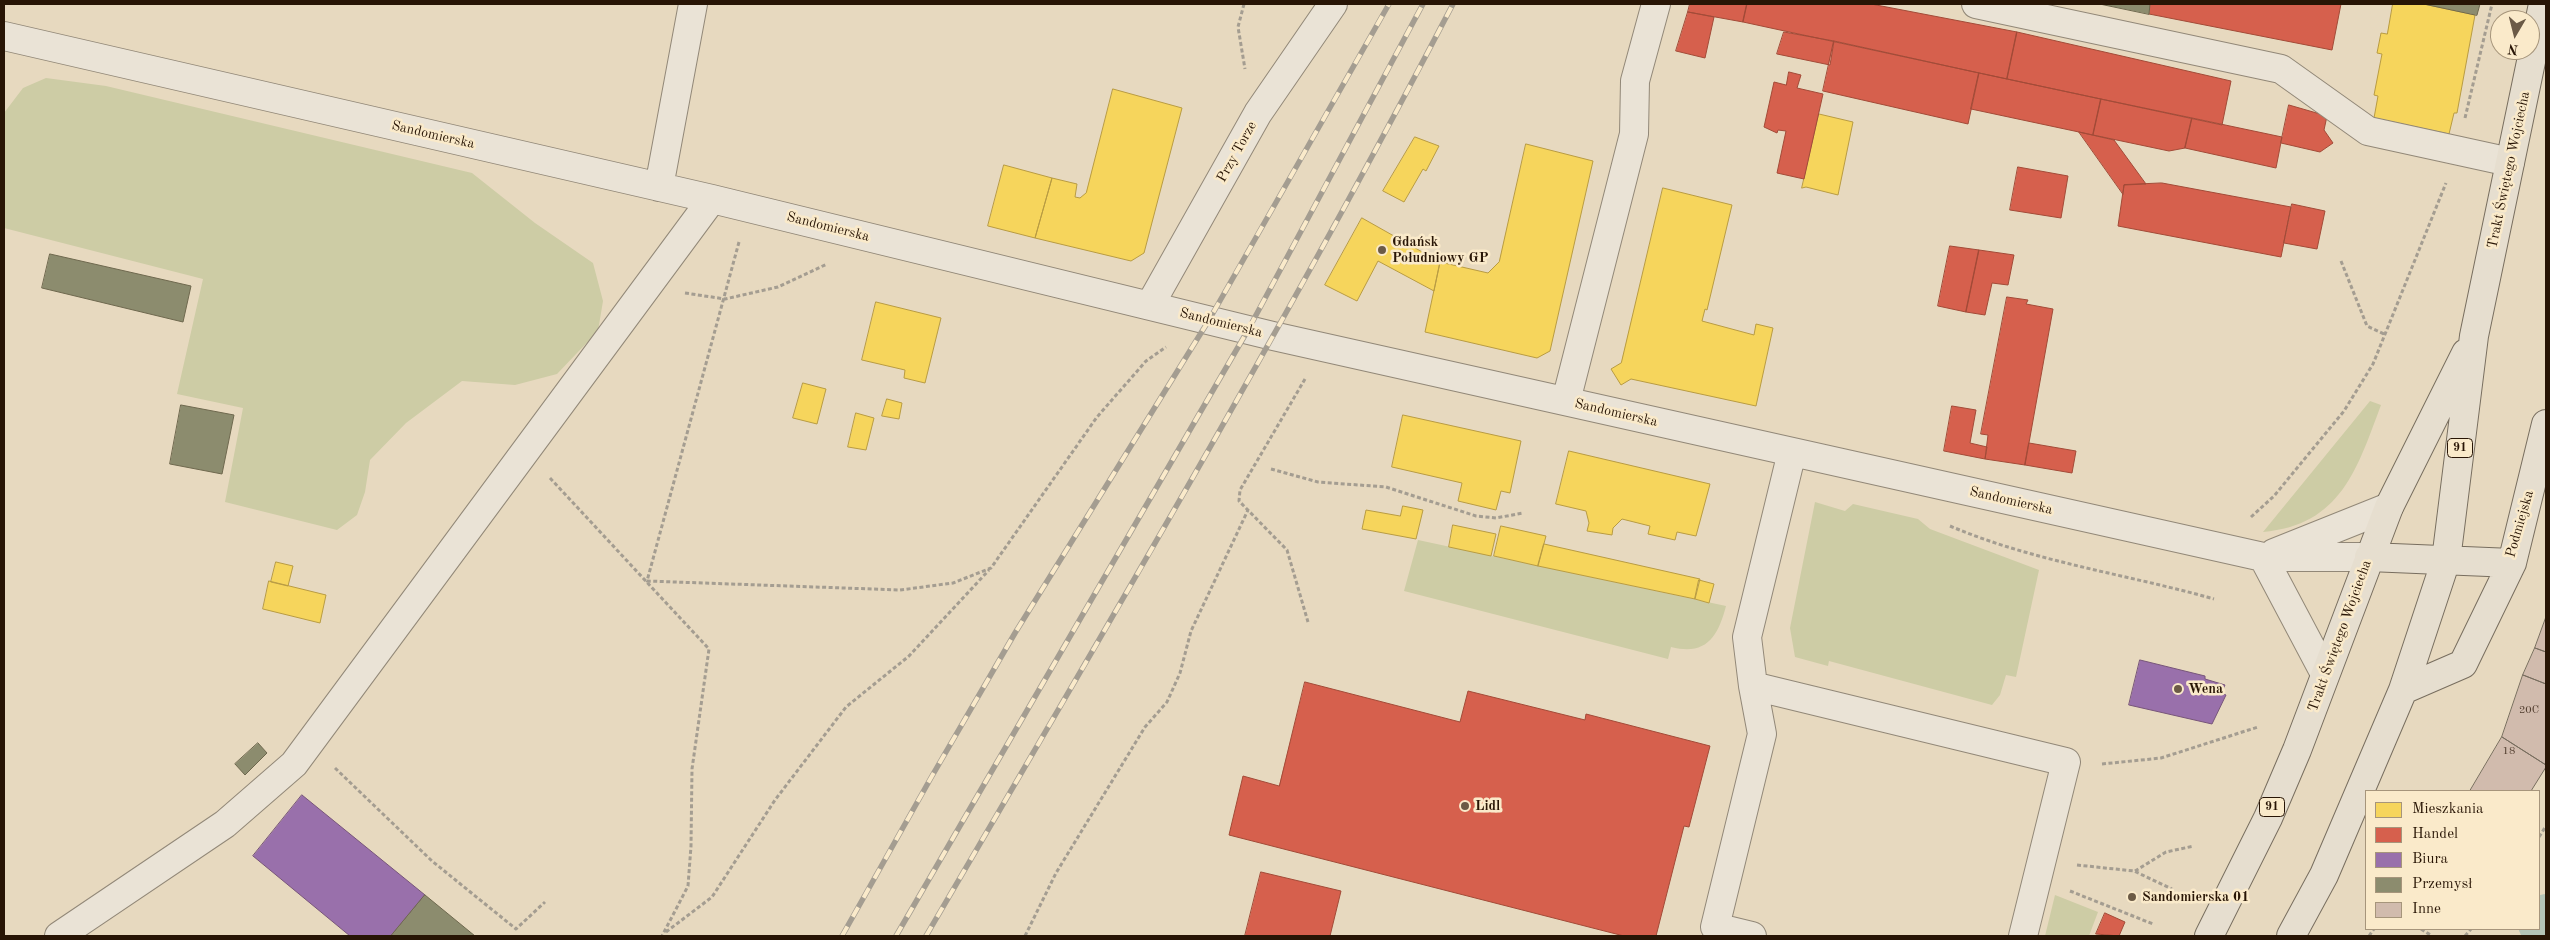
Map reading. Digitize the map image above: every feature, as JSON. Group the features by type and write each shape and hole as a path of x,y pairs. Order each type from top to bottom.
{"main road":[{"name":"Trakt Świętego Wojciecha","path":"2291,936 2324,875 2403,690 2446,560 2474,336 2543,4"},
{"name":"Trakt Świętego Wojciecha","path":"2209,936 2264,826 2298,750 2389,507 2474,336"},
{"name":"Podmiejska","path":"2446,560 2512,563 2546,424"},
{"name":"Sandomierska","path":"2369,557 2446,560"},
{"path":"2403,690 2463,664 2512,563"}],"street":[{"path":"659,187 693,4"},
{"name":"Przy Torze","path":"1150,304 1258,113 1333,4"},
{"path":"1566,402 1634,134 1635,81 1656,4"},
{"path":"1976,4 2281,69 2368,131 2456,152 2510,162"},
{"name":"Sandomierska","path":"4,36 712,199 1150,304 1273,336 2263,557 2369,557"},
{"path":"59,936 225,824 294,764 712,199"},
{"path":"1752,936 1715,927 1762,734 1753,686 1747,637 1792,452"},
{"path":"2325,674 2263,557 2389,507"},
{"path":"1753,686 2066,762 2023,936"}],"path":[{"path":"1244,4 1238,27 1241,58 1258,113"},
{"path":"2248,518 2257,513 2274,496 2344,411 2373,364 2443,192 2456,152 2476,76 2492,4"},
{"path":"646,582 726,299 748,208"},
{"path":"646,288 726,299 778,287 832,261"},
{"path":"2341,261 2367,326 2386,335"},
{"path":"665,932 712,896 775,800 846,707 909,656 991,568 1097,417 1146,361 1170,345"},
{"path":"1308,622 1287,550 1239,501 1240,490 1309,372"},
{"path":"525,452 709,648 692,769 692,846 688,886 662,936"},
{"path":"1271,469 1318,482 1386,486 1476,516 1496,518 1523,513"},
{"path":"1025,936 1056,873 1146,727 1167,702 1180,673 1192,631 1248,510"},
{"path":"646,582 900,590 953,583 991,568"},
{"path":"2066,762 2105,764 2161,758 2258,727"},
{"path":"310,743 432,861 516,929 545,902"},
{"path":"2134,872 2166,852 2194,846"},
{"path":"2042,859 2134,872 2172,889"},
{"path":"2066,889 2153,924"}],"green space":[{"path":"46,78 106,86 472,173 535,223 593,263 603,301 598,331 557,374 515,385 462,381 406,423 370,460 365,492 357,515 337,530 225,502 243,408 177,394 203,279 4,228 4,113 23,88"},
{"path":"2370,401 2381,405 2354,471 2342,490 2328,506 2311,518 2289,527 2263,532"},
{"path":"1815,502 1845,511 1853,504 1918,519 1930,529 2039,570 2016,677 2006,675 2000,695 1992,705 1829,661 1828,666 1795,657 1790,628"},
{"path":"1418,540 1726,606 1719,627 1709,642 1693,649 1671,647 1668,659 1404,591"},
{"path":"2055,895 2098,912 2089,936 2045,936"}],"building: Mieszkania":[{"path":"2393,4 2424,4 2475,15 2457,113 2454,113 2449,134 2374,118 2378,96 2374,95 2382,54 2377,53 2381,33 2387,34"},
{"path":"1113,89 1182,108 1144,253 1131,261 1035,238 1052,178 1077,184 1075,197 1080,198 1086,193"},
{"path":"1819,114 1853,122 1838,195 1806,187 1802,188"},
{"path":"1415,137 1439,146 1426,171 1423,169 1404,202 1383,191"},
{"path":"1526,144 1593,161 1550,351 1537,358 1425,332 1440,262 1488,273 1499,262"},
{"path":"1004,165 1052,178 1035,238 988,226"},
{"path":"1663,188 1732,205 1707,310 1705,309 1702,321 1754,335 1756,324 1773,328 1756,406 1631,379 1621,385 1611,369 1621,363"},
{"name":"Gdańsk Południowy GP","path":"1362,218 1440,262 1434,291 1378,261 1357,301 1325,285"},
{"path":"876,302 941,318 925,383 904,378 905,370 862,360"},
{"path":"803,383 826,389 817,424 793,418"},
{"path":"887,399 902,403 899,419 882,416"},
{"path":"856,413 874,418 866,450 848,447"},
{"path":"1403,415 1521,441 1510,493 1501,491 1496,510 1458,501 1462,483 1392,467"},
{"path":"1569,451 1710,484 1696,536 1677,532 1675,540 1648,534 1650,526 1622,519 1613,528 1612,535 1587,531 1589,523 1586,511 1556,504"},
{"path":"1403,506 1423,510 1416,539 1362,529 1366,510 1400,516"},
{"path":"1453,525 1496,534 1491,556 1449,547"},
{"path":"1501,526 1546,536 1538,566 1494,556"},
{"path":"1544,544 1700,579 1695,599 1538,566"},
{"path":"276,562 293,566 288,586 271,582"},
{"path":"1699,580 1714,584 1709,603 1695,599"},
{"path":"269,581 326,595 320,623 263,609"}],"building: Handel":[{"path":"1690,4 1747,4 1743,22 1688,12"},
{"path":"1747,4 1871,4 2017,32 2007,79 1743,22"},
{"path":"2150,4 2341,4 2332,50 2149,14"},
{"path":"1688,12 1714,17 1705,58 1676,51"},
{"path":"1784,32 1834,41 1830,65 1777,54"},
{"path":"2017,32 2231,81 2222,125 2007,79"},
{"path":"1834,41 1979,73 1968,124 1823,91"},
{"path":"1789,72 1801,75 1797,88 1823,94 1804,179 1777,173 1786,131 1778,130 1777,133 1764,127 1774,82 1786,85"},
{"path":"1979,73 2101,99 2093,135 1971,109"},
{"path":"2101,99 2192,118 2185,148 2169,151 2093,135"},
{"path":"2289,105 2327,116 2324,130 2333,143 2320,152 2281,143"},
{"path":"2192,118 2282,137 2276,168 2185,148"},
{"path":"2079,132 2114,140 2146,184 2124,185 2123,194"},
{"path":"2018,167 2068,176 2061,218 2010,210"},
{"path":"2162,183 2291,207 2281,257 2118,226 2124,185"},
{"path":"2292,204 2325,211 2317,249 2284,243"},
{"path":"1950,246 1979,250 1966,312 1938,306"},
{"path":"1979,250 2014,255 2008,285 1992,283 1985,315 1966,312"},
{"path":"2007,297 2028,300 2026,304 2053,309 2025,465 1985,459 1988,435 1981,434"},
{"path":"1952,406 1976,410 1970,443 1987,447 1985,459 1944,451"},
{"path":"2029,443 2076,451 2072,473 2025,465"},
{"name":"Lidl","path":"1305,682 1460,722 1468,691 1585,720 1586,714 1710,746 1689,827 1684,826 1656,936 1624,936 1229,835 1243,776 1279,786"},
{"path":"1261,872 1341,891 1330,936 1245,936"},
{"path":"2105,913 2125,922 2119,936 2096,934"}],"building: Biura":[{"name":"Wena","path":"2140,660 2205,676 2205,679 2225,685 2221,693 2226,695 2212,724 2129,705"},
{"path":"302,795 425,895 391,936 350,936 253,856"}],"building: Przemysł":[{"path":"2100,4 2150,4 2149,14"},
{"path":"2424,4 2480,4 2477,15"},
{"path":"50,254 191,286 183,322 42,288"},
{"path":"181,405 234,415 222,474 170,464"},
{"path":"258,743 267,753 245,775 235,764"},
{"path":"425,895 475,936 391,936"}],"building: Inne":[{"path":"2546,617 2546,652 2535,648"},
{"path":"2535,648 2546,652 2546,684 2523,675"},
{"path":"2523,675 2546,684 2546,765 2502,737"},
{"path":"2502,737 2546,765 2532,790 2471,790"}],"waterway":[{"path":"2540,923 2546,915"}],"railway":[{"path":"842,936 1015,633 1209,320 1389,4"},
{"path":"896,936 1248,330 1423,4"},
{"path":"926,936 1261,357 1453,4"}],"place":[{"name":"Gdańsk Południowy GP","path":"1382,250"},
{"name":"Wena","path":"2178,689"},
{"name":"Lidl","path":"1465,806"},
{"name":"Sandomierska 01","path":"2132,897"}]}
